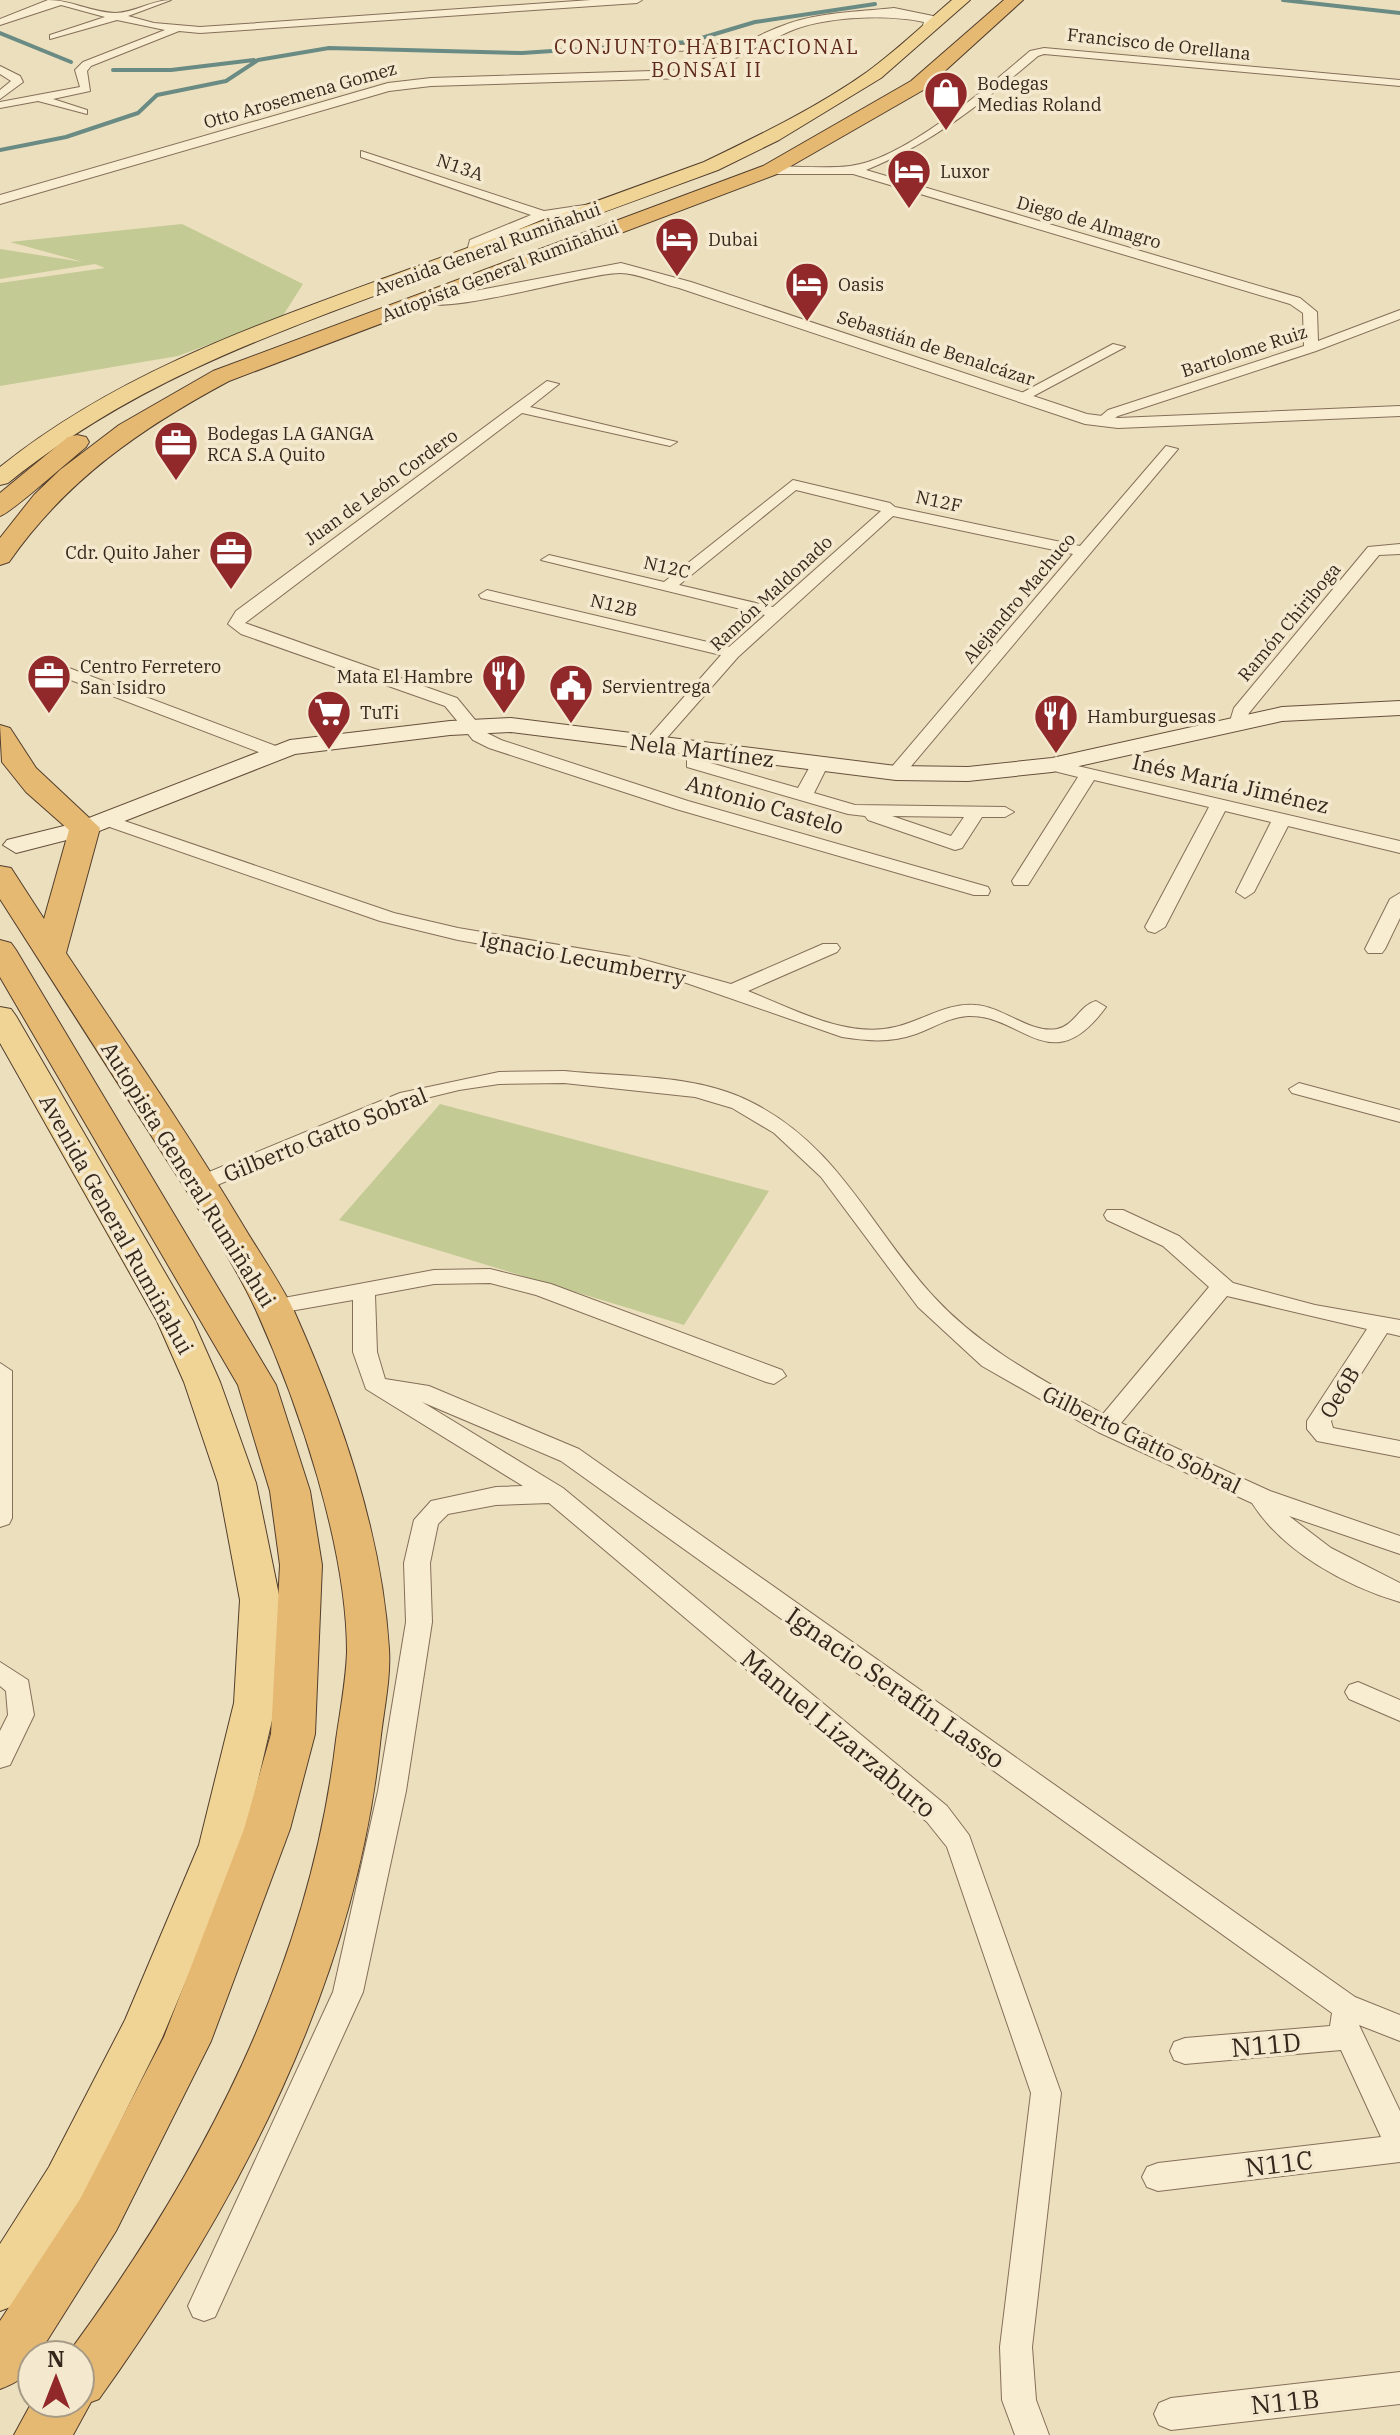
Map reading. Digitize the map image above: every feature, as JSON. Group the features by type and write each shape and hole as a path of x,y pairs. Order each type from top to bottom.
{"highway":[{"name":"Autopista General Rumiñahui","path":"0,508 22,485 127,405 194,370 730,170 791,140 894,80 984,0"},
{"name":"Autopista General Rumiñahui","path":"0,557 15,531 73,473 173,401 221,376 770,170 908,91 1014,0"},
{"path":"0,734 12,759 31,783 96,824 50,955"},
{"name":"Autopista General Rumiñahui","path":"8,860 50,955 200,1184 273,1307 313,1404 347,1520 361,1582 368,1653 350,1813 303,1983 233,2139 125,2319 96,2359"},
{"name":"Autopista General Rumiñahui","path":"0,950 257,1385 290,1491 301,1565 293,1734 267,1829 187,2041 98,2215 37,2314 0,2364"}],"main road":[{"name":"Avenida General Rumiñahui","path":"0,478 61,430 167,368 235,340 611,205 711,166 773,136 875,74 962,0"},
{"name":"Nela Martínez","path":"8,860 275,752 332,740 472,727 541,728 819,765 896,773 968,774 1052,765 1239,721 1312,712 1400,708"},
{"name":"Avenida General Rumiñahui","path":"0,1016 175,1321 202,1382 237,1483 260,1600 255,1703 221,1845 146,2024 66,2182 0,2288"}],"street":[{"path":"54,37 166,0"},
{"path":"542,0 557,8"},
{"path":"2,22 61,1 176,30 557,8 637,0"},
{"name":"Otto Arosemena Gomez","path":"0,200 388,87 431,82 673,76 717,65 806,22 894,12 926,1"},
{"name":"Otto Arosemena Gomez","path":"894,12 929,19 932,24 928,28"},
{"path":"0,105 86,89 81,70 87,64 176,30"},
{"path":"671,48 750,47"},
{"name":"Francisco de Orellana","path":"854,170 885,158 942,126 985,95 1034,53 1044,51 1400,83"},
{"path":"0,69 16,78 17,82 0,96"},
{"path":"40,98 83,112"},
{"name":"N13A","path":"365,154 543,215"},
{"name":"Diego de Almagro","path":"770,170 854,170 1295,301 1310,312 1311,348"},
{"name":"N13A","path":"472,255 475,243 543,215 611,205"},
{"name":"Sebastián de Benalcázar","path":"422,300 469,297 621,268 685,285 1101,422 1400,411"},
{"name":"Bartolome Ruiz","path":"1101,422 1113,413 1311,348 1400,314"},
{"path":"1021,397 1118,347"},
{"name":"Juan de León Cordero","path":"236,624 242,614 552,384"},
{"path":"521,409 670,442"},
{"name":"Alejandro Machuco","path":"896,773 1171,449"},
{"name":"N12F","path":"667,587 787,487 814,489 885,506 890,511 1086,552"},
{"name":"Ramón Maldonado","path":"652,744 732,653 890,511"},
{"name":"Ramón Chiriboga","path":"1239,721 1240,712 1374,550 1400,549"},
{"name":"N12C","path":"549,560 777,613"},
{"name":"N12B","path":"487,595 732,653"},
{"name":"Antonio Castelo","path":"236,624 247,631 451,702 472,727 495,744 668,800 981,891"},
{"path":"61,670 275,752"},
{"path":"693,763 854,810 955,844 977,811"},
{"path":"804,795 819,765"},
{"name":"Inés María Jiménez","path":"1052,765 1400,847"},
{"path":"1021,881 1089,774"},
{"path":"1155,927 1219,805"},
{"path":"854,810 1005,812"},
{"path":"1245,892 1282,819"},
{"name":"Ignacio Lecumberry","path":"96,824 387,917 459,935 674,972 731,991 806,1022 870,1036 896,1035 944,1015 971,1010 996,1015 1040,1034 1057,1035 1070,1032 1096,1007"},
{"path":"1375,949 1400,899"},
{"path":"731,991 830,948"},
{"name":"Gilberto Gatto Sobral","path":"200,1184 407,1097 459,1084 499,1078 564,1077 697,1091 739,1104 781,1128 829,1172 926,1302 990,1360 1106,1426 1261,1497 1400,1545"},
{"path":"1299,1089 1400,1116"},
{"path":"1115,1215 1171,1241 1225,1288 1390,1327"},
{"path":"273,1307 434,1277 490,1276 543,1289 774,1376"},
{"path":"1106,1426 1218,1291 1225,1288"},
{"path":"364,1289 365,1352 374,1383"},
{"name":"Oe6B","path":"1390,1327 1319,1421 1319,1429 1326,1435 1400,1449"},
{"path":"0,1371 0,1518"},
{"name":"Manuel Lizarzaburo","path":"374,1383 554,1494 937,1814 959,1843 1046,2093 1016,2347 1019,2400 1032,2435"},
{"name":"Ignacio Serafín Lasso","path":"374,1383 421,1392 570,1455 1345,2006 1400,2028"},
{"path":"204,2306 348,1992 392,1791 419,1622 417,1563 426,1520 440,1507 482,1498 554,1494"},
{"path":"1261,1497 1277,1523 1316,1550 1400,1593"},
{"path":"0,1672 19,1687 21,1715 0,1758"},
{"path":"1358,1692 1400,1711"},
{"path":"355,1771 392,1791"},
{"path":"1345,2006 1341,2017 1347,2037 1400,2146"},
{"name":"N11D","path":"1185,2051 1347,2037"},
{"name":"N11C","path":"1158,2177 1400,2146"},
{"name":"N11B","path":"1171,2414 1400,2388"}],"green space":[{"path":"182,224 303,284 282,317 178,356 0,386 0,283 105,268 95,264 0,279 0,249 83,262 10,242"},
{"path":"440,1104 769,1191 684,1325 339,1220"}],"waterway":[{"path":"1283,0 1400,13"},
{"path":"0,150 66,137 138,113 157,95 226,81 258,60 329,48 522,53 688,42 755,22 875,4"},
{"path":"0,33 71,62"},
{"path":"113,70 171,70 254,60"}],"place":[{"name":"Bodegas Medias Roland","path":"946,132"},
{"name":"Luxor","path":"909,210"},
{"name":"Dubai","path":"677,278"},
{"name":"Oasis","path":"807,323"},
{"name":"Bodegas LA GANGA RCA S.A Quito","path":"176,482"},
{"name":"Cdr. Quito Jaher","path":"231,591"},
{"name":"Centro Ferretero San Isidro","path":"49,715"},
{"name":"Mata El Hambre","path":"504,715"},
{"name":"Servientrega","path":"571,725"},
{"name":"TuTi","path":"329,751"},
{"name":"Hamburguesas","path":"1056,755"}],"district":[{"name":"CONJUNTO HABITACIONAL BONSAI II","path":"707,58"}]}
